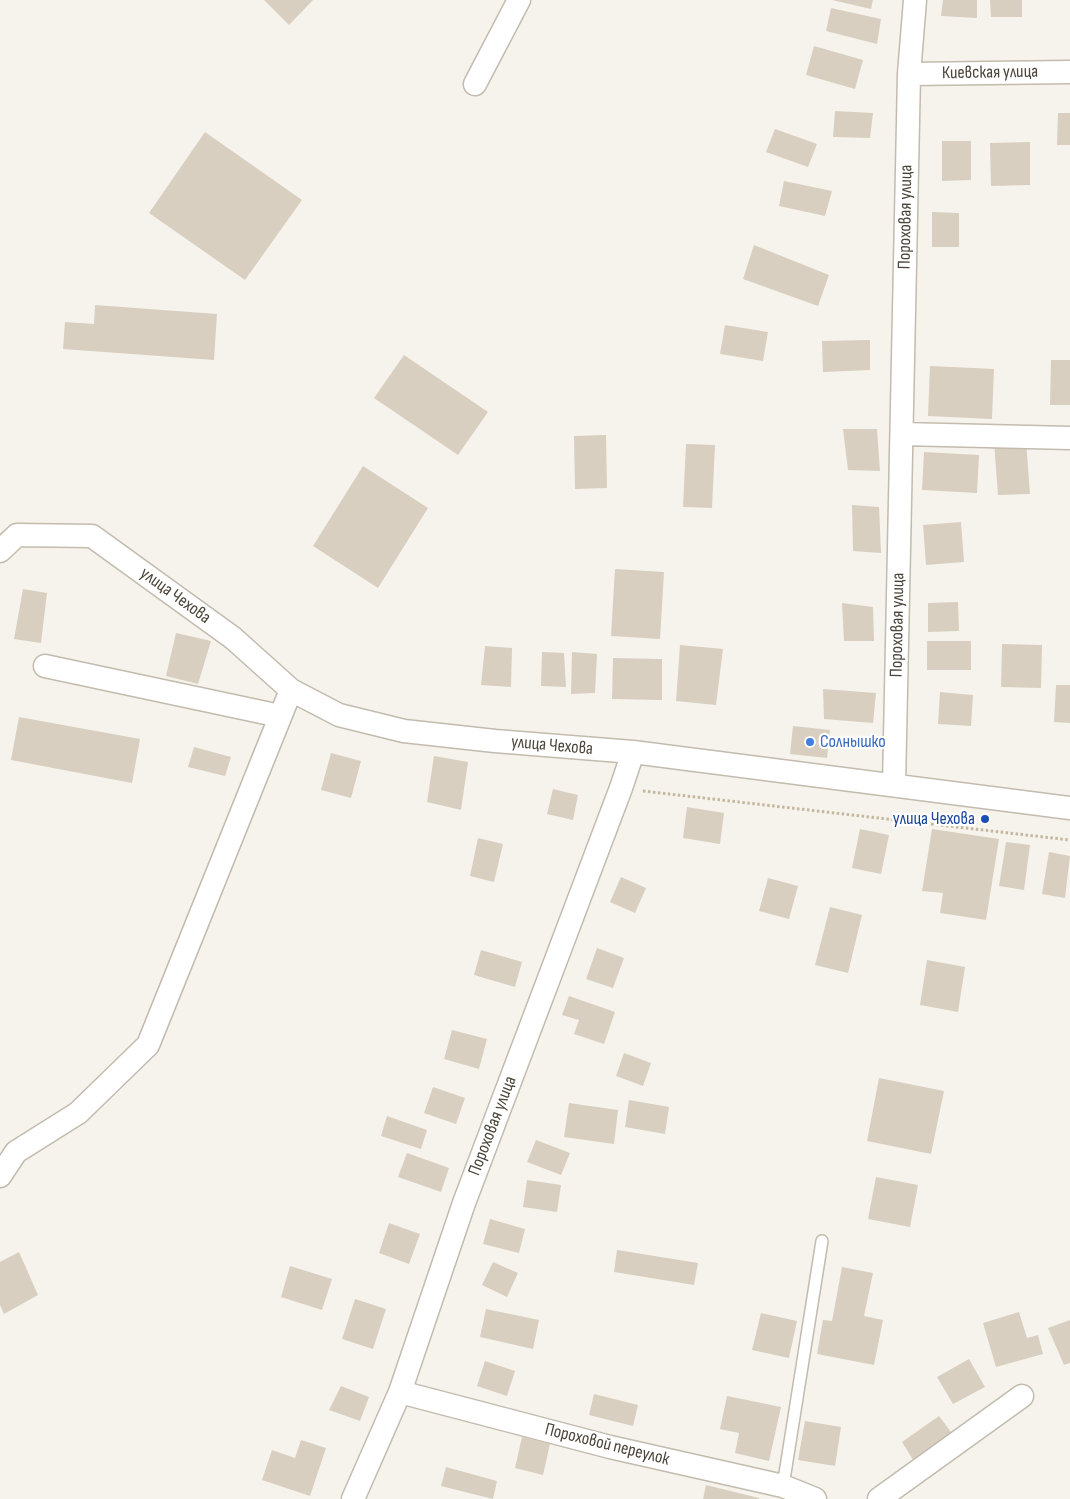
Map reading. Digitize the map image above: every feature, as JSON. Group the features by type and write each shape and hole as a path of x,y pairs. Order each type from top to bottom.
{"street":[{"path":"474,84 519,0"},
{"name":"Пороховая улица","path":"894,785 909,74 915,0"},
{"name":"Киевская улица","path":"909,74 1070,72"},
{"path":"902,434 1070,438"},
{"name":"улица Чехова","path":"0,551 17,535 92,536 233,638 291,690 339,715 404,731 495,741 633,752 1070,808"},
{"path":"45,666 280,716"},
{"path":"0,1176 16,1152 78,1113 148,1045 291,690"},
{"name":"Пороховая улица","path":"353,1499 400,1392 464,1202 633,752"},
{"name":"Пороховой переулок","path":"400,1392 610,1447 783,1486 815,1499"},
{"path":"879,1499 1022,1396"}],"lane":[{"path":"783,1486 822,1241"}],"path":[{"path":"621,788 1070,840"}],"building":[{"path":"264,0 313,0 289,25"},
{"path":"832,0 873,0 871,9"},
{"path":"943,0 977,0 977,18 941,16"},
{"path":"990,0 1022,0 1022,17 991,17"},
{"path":"831,8 881,19 877,44 826,31"},
{"path":"814,46 863,60 855,89 806,75"},
{"path":"835,111 873,113 870,138 833,137"},
{"path":"1058,113 1070,113 1070,145 1057,145"},
{"path":"775,129 817,144 808,167 766,152"},
{"path":"205,132 302,200 245,280 149,213"},
{"path":"942,141 971,141 971,180 942,181"},
{"path":"1030,142 1030,185 991,186 990,143"},
{"path":"784,181 832,191 825,216 779,206"},
{"path":"932,212 959,213 959,247 932,247"},
{"path":"754,245 829,275 818,306 743,279"},
{"path":"95,305 217,314 214,360 63,349 65,322 94,324"},
{"path":"725,325 768,332 763,361 720,354"},
{"path":"870,340 870,370 823,372 822,341"},
{"path":"404,355 488,412 458,455 374,398"},
{"path":"1051,360 1070,360 1070,405 1050,405"},
{"path":"930,366 994,369 992,419 928,416"},
{"path":"843,429 877,429 880,471 848,470"},
{"path":"606,435 607,488 575,489 574,436"},
{"path":"1026,441 1030,494 998,495 994,442"},
{"path":"686,444 715,445 712,508 683,507"},
{"path":"924,452 979,455 977,493 922,490"},
{"path":"363,466 428,508 378,588 313,546"},
{"path":"852,505 879,507 881,553 853,551"},
{"path":"961,522 964,562 926,565 923,525"},
{"path":"615,569 664,572 660,639 611,636"},
{"path":"23,589 47,593 41,643 14,639"},
{"path":"958,602 959,631 928,632 928,603"},
{"path":"842,603 873,607 874,641 844,641"},
{"path":"176,633 211,641 198,684 166,676"},
{"path":"927,641 971,641 971,670 927,670"},
{"path":"1002,644 1042,645 1041,688 1001,687"},
{"path":"680,645 723,649 716,705 676,701"},
{"path":"485,646 512,648 511,687 481,685"},
{"path":"542,652 564,653 566,687 541,686"},
{"path":"572,652 597,654 595,693 571,694"},
{"path":"613,658 662,659 662,700 612,699"},
{"path":"1056,685 1070,685 1070,723 1054,722"},
{"path":"823,689 876,693 873,723 824,719"},
{"path":"940,692 973,695 971,726 938,724"},
{"path":"19,717 140,739 132,783 11,760"},
{"name":"Солнышко","path":"793,726 830,730 827,758 790,754"},
{"path":"194,747 231,757 225,776 188,767"},
{"path":"331,753 361,761 351,798 321,790"},
{"path":"434,756 468,762 461,810 427,802"},
{"path":"553,789 578,795 573,820 547,814"},
{"path":"687,807 724,813 720,844 683,838"},
{"path":"860,829 889,835 881,874 852,868"},
{"path":"932,829 999,839 986,920 940,913 943,893 922,891"},
{"path":"478,838 503,844 494,882 470,876"},
{"path":"1006,842 1030,845 1024,890 999,886"},
{"path":"1049,852 1070,856 1065,898 1042,894"},
{"path":"621,877 646,888 635,913 610,902"},
{"path":"768,878 798,886 789,919 759,911"},
{"path":"830,907 862,915 848,973 815,965"},
{"path":"597,948 624,958 613,988 586,979"},
{"path":"481,950 522,962 515,987 474,975"},
{"path":"927,960 965,967 958,1012 920,1005"},
{"path":"569,996 615,1012 604,1044 574,1034 579,1020 562,1015"},
{"path":"452,1030 487,1039 479,1069 444,1059"},
{"path":"624,1053 651,1063 643,1086 616,1076"},
{"path":"879,1078 944,1091 931,1154 867,1141"},
{"path":"433,1087 465,1098 456,1124 424,1113"},
{"path":"629,1100 669,1107 665,1134 625,1127"},
{"path":"569,1103 618,1110 614,1144 564,1137"},
{"path":"387,1116 427,1130 421,1149 381,1136"},
{"path":"536,1140 570,1153 561,1175 527,1162"},
{"path":"407,1153 449,1168 441,1192 398,1177"},
{"path":"876,1177 918,1185 910,1227 868,1219"},
{"path":"527,1180 561,1185 557,1212 523,1207"},
{"path":"490,1219 525,1229 519,1253 483,1244"},
{"path":"389,1223 420,1234 409,1264 379,1253"},
{"path":"617,1250 698,1263 694,1285 614,1272"},
{"path":"19,1252 38,1295 4,1314 0,1305 0,1262"},
{"path":"493,1262 518,1273 507,1297 482,1285"},
{"path":"290,1266 332,1279 322,1310 281,1297"},
{"path":"842,1267 873,1273 864,1316 883,1320 874,1365 817,1354 823,1320 832,1321"},
{"path":"355,1299 386,1309 373,1349 342,1339"},
{"path":"486,1309 539,1320 533,1349 480,1337"},
{"path":"1019,1312 1027,1338 1038,1335 1043,1354 996,1367 983,1323"},
{"path":"761,1313 797,1321 789,1358 752,1350"},
{"path":"1070,1320 1070,1363 1064,1365 1048,1328"},
{"path":"969,1359 985,1387 953,1404 937,1377"},
{"path":"485,1361 515,1371 507,1396 477,1386"},
{"path":"341,1386 369,1397 360,1421 329,1410"},
{"path":"594,1394 638,1405 633,1426 589,1415"},
{"path":"727,1396 781,1407 769,1461 735,1453 739,1433 720,1429"},
{"path":"939,1416 954,1436 915,1463 902,1442"},
{"path":"805,1421 841,1427 835,1466 798,1460"},
{"path":"522,1437 550,1444 543,1475 515,1468"},
{"path":"301,1440 326,1448 310,1496 262,1480 272,1450 295,1458"},
{"path":"446,1467 497,1481 493,1499 441,1486"},
{"path":"706,1485 759,1498 759,1499 703,1499"}],"place":[{"name":"Солнышко","path":"810,742"},
{"name":"улица Чехова","path":"985,819"}]}
